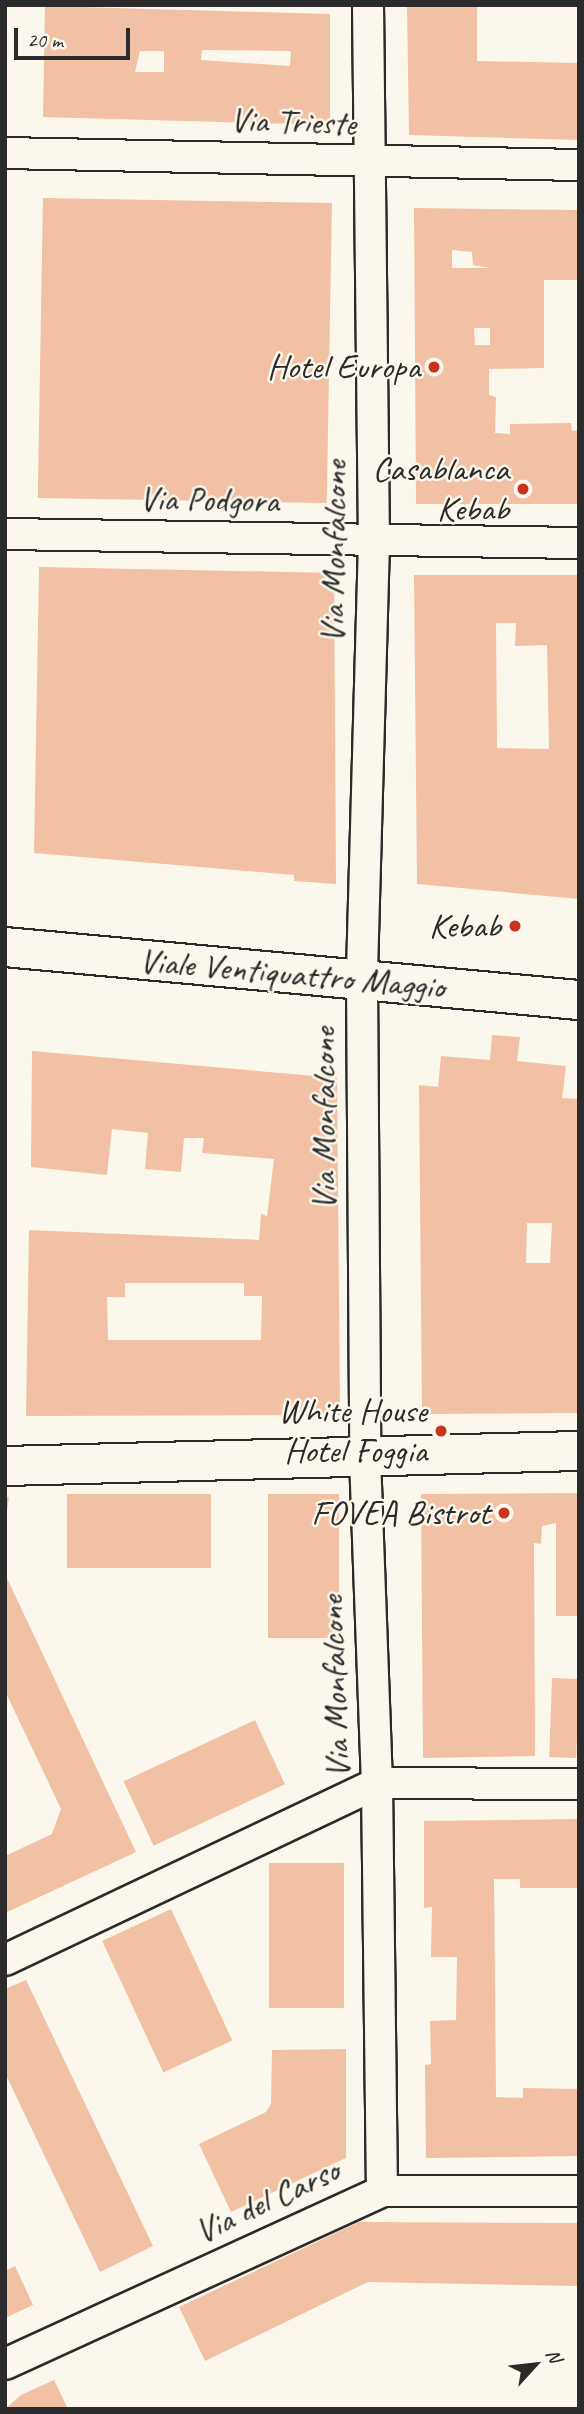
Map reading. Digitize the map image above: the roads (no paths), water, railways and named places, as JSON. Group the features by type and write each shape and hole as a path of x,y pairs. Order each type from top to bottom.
{"street":[{"name":"Via Monfalcone","path":"368,5 372,163 374,542 362,980 365,1457 377,1783 382,2191"},
{"name":"Via Trieste","path":"5,153 372,163 579,164"},
{"name":"Via Podgora","path":"5,534 374,542 579,543"},
{"name":"Viale Ventiquattro Maggio","path":"5,947 579,1000"},
{"path":"5,1466 579,1451"},
{"path":"5,1960 377,1783 579,1784"},
{"name":"Via del Carso","path":"5,2364 382,2191 579,2191"}],"place":[{"name":"Hotel Europa","path":"434,367"},
{"name":"Casablanca Kebab","path":"523,489"},
{"name":"Kebab","path":"515,926"},
{"name":"White House Hotel Foggia","path":"441,1431"},
{"name":"FOVEA Bistrot","path":"504,1513"}]}
